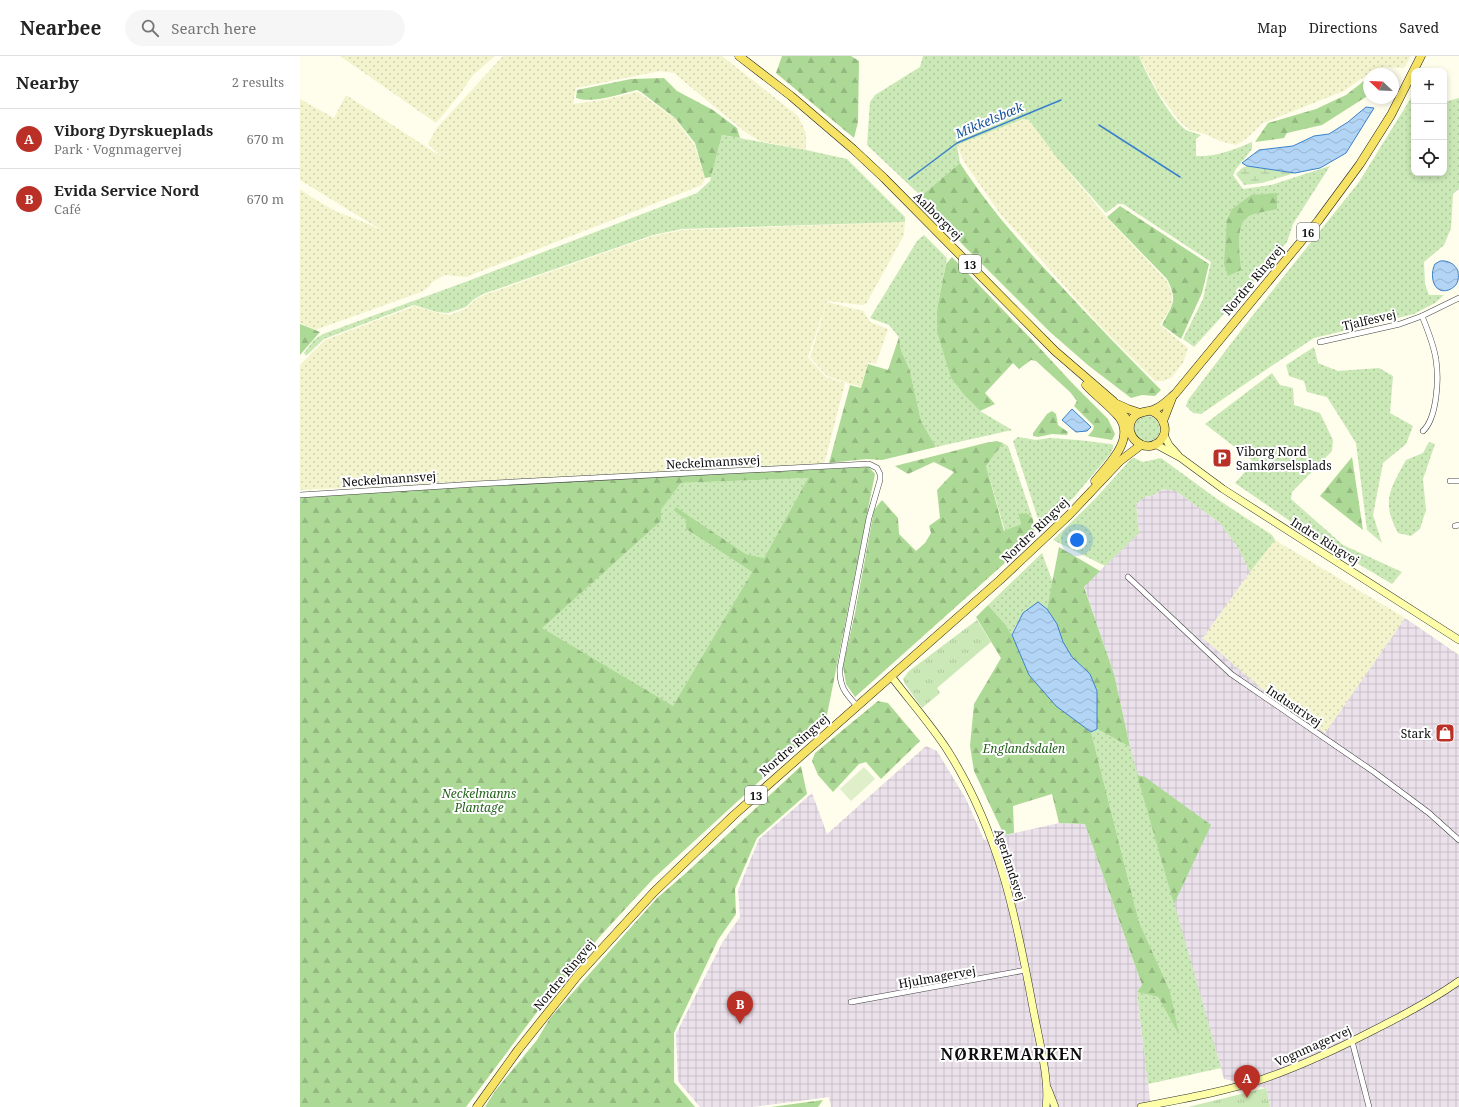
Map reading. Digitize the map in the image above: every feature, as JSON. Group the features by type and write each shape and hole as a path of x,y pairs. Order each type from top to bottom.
{"main road":[{"name":"Aalborgvej","path":"739,56 791,96 853,149 889,183 1055,351 1113,401 1128,409 1140,413"},
{"name":"Nordre Ringvej","path":"1151,411 1162,406 1174,394 1318,221 1360,164 1391,115 1421,56"},
{"name":"13","path":"1055,351 1086,386 1120,418 1124,436 1119,451 1069,515"},
{"name":"Nordre Ringvej","path":"1163,421 1174,394"},
{"name":"Aalborgvej","path":"1113,401 1130,424"},
{"path":"1151,411 1158,415 1163,421 1165,428 1164,435 1162,439 1155,444 1146,446 1141,445 1132,437 1130,433 1130,424 1136,415 1151,411"},
{"name":"Nordre Ringvej","path":"1120,460 1132,437"},
{"name":"Nordre Ringvej","path":"477,1107 518,1050 578,975 654,892 728,820 1000,580 1069,515 1120,460 1141,445"}],"street":[{"name":"Tjalfesvej","path":"1320,342 1400,324 1422,316 1459,298"},
{"path":"1422,316 1430,337 1436,361 1437,384 1435,406 1428,426 1423,431"},
{"name":"Indre Ringvej","path":"1164,435 1169,444 1181,458"},
{"name":"Indre Ringvej","path":"1155,444 1181,458 1223,489 1459,640"},
{"name":"Neckelmannsvej","path":"300,495 476,484 869,464 877,468 880,474 880,480 869,518 840,668 842,687 846,695 857,706"},
{"path":"1450,481 1459,481"},
{"name":"Industrivej","path":"1128,577 1231,674 1374,772 1429,813 1459,840"},
{"name":"Agerlandsvej","path":"891,676 947,750 971,792 991,838 1013,908 1047,1085 1055,1107"},
{"name":"Hjulmagervej","path":"851,1002 1026,970"},
{"name":"Vognmagervej","path":"1142,1107 1192,1098 1262,1079 1297,1067 1411,1012 1459,981"},
{"path":"1352,1041 1369,1107"},
{"name":"Agerlandsvej","path":"1046,1107 1047,1085"}],"shaded area":[{"path":"1163,489 1176,491 1220,523 1239,549 1250,572 1203,638 1325,733 1405,618 1459,655 1459,1107 1270,1107 1266,1088 1224,1079 1137,775 1114,674 1084,586 1139,533 1136,504 1144,497 1151,496"},
{"path":"926,746 937,751 966,799 984,840 1059,823 1085,824 1142,985 1137,992 1151,1107 831,1107 829,1097 753,1107 700,1107 678,1081 676,1034 722,943 740,917 738,890 759,839 812,793 827,834"}],"green space":[{"path":"340,56 495,56 473,75 460,94 436,123"},
{"path":"503,56 722,56 798,116 806,133 806,150 760,141 745,132 674,73 660,71 576,88 573,104 602,100 638,92 674,118 694,144 705,178 702,185 466,277 445,275 432,282 430,286 421,292 315,330 300,323 300,189 335,211 383,231 300,180 300,99 334,118 346,95 442,157 428,144 436,129"},
{"path":"782,56 851,56 859,61 858,122 854,138 776,73"},
{"path":"923,56 1139,56 1153,85 1179,124 1186,130 1201,135 1196,139 1196,156 1225,152 1252,142 1252,149 1233,175 1243,189 1271,185 1330,166 1293,224 1287,242 1264,270 1194,347 1183,339 1203,299 1211,262 1123,204 1118,204 1106,213 1057,158 1029,120 1023,119 957,145 960,163 921,196 867,145 870,102 875,95 920,67"},
{"path":"1139,56 1411,56 1404,68 1363,68 1363,78 1344,91 1263,123 1246,139 1236,145 1190,130 1181,123 1159,94"},
{"path":"664,78 677,91 713,110 737,128 740,138 722,135 711,177 705,178 695,143 675,118 641,92 637,90 615,96 590,100 576,98 577,90 631,79"},
{"path":"1363,82 1363,99 1322,125 1287,133 1284,138 1255,142 1268,123 1316,109 1346,95"},
{"path":"1411,98 1411,176 1447,176 1447,101 1459,98 1459,189 1453,194 1451,228 1444,245 1424,262 1425,284 1429,295 1444,295 1435,303 1414,314 1314,338 1201,414 1193,413 1186,406 1188,400 1249,320 1359,182"},
{"path":"1023,119 1029,120 1057,158 1107,218 1166,280 1172,292 1172,305 1160,325 1188,348 1183,363 1171,378 1163,381 1155,381 1103,329 1001,215 964,162 957,145"},
{"path":"722,135 847,159 905,217 905,222 682,229 653,235 483,294 473,300 466,307 448,313 437,312 414,305 324,339 306,356 304,353 314,340 323,334 468,281 697,193 710,181"},
{"path":"960,163 983,196 1020,241 1097,325 1161,390 1155,396 1142,395 1131,398 1089,366 1050,332 962,244 921,196"},
{"path":"1247,166 1295,173 1262,183 1244,185 1236,174 1242,168"},
{"path":"1277,193 1277,209 1249,216 1244,220 1241,226 1239,240 1241,270 1228,276 1224,264 1227,220 1232,209 1251,195"},
{"path":"1120,206 1209,264 1202,293 1181,339 1162,325 1173,302 1172,293 1167,279 1107,217"},
{"path":"905,222 904,235 866,304 863,305 827,301 808,357 826,377 845,383 825,461 822,464 300,490 300,365 325,340 415,306 450,315 467,308 475,300 484,295 653,236 683,230"},
{"path":"924,235 947,258 937,309 951,378 964,395 980,411 1012,430 936,447 921,421 910,371 901,350 899,337 889,325 870,318 917,241"},
{"path":"952,257 1108,419 1115,434 1112,440 1088,436 1093,430 1094,426 1074,406 1077,401 1070,392 1036,361 1031,360 1019,369 1013,363 985,393 995,404 980,411 964,395 951,378 937,331 937,309 946,264"},
{"path":"827,302 863,311 870,322 888,329 876,364 868,362 861,387 829,377 810,357"},
{"path":"300,324 320,332 300,355"},
{"path":"899,337 901,350 910,371 921,421 936,447 882,460 866,459 829,463 850,385 861,388 868,364 888,370"},
{"path":"1314,347 1318,363 1338,371 1379,368 1393,376 1390,413 1413,426 1406,444 1383,463 1373,515 1382,543 1367,530 1356,443 1327,397 1307,392 1304,381 1289,376 1286,365"},
{"path":"1272,373 1280,385 1293,388 1294,405 1320,413 1333,440 1332,451 1292,492 1291,499 1343,545 1402,572 1392,584 1313,537 1235,483 1254,462 1205,424"},
{"path":"1052,411 1056,414 1058,425 1068,432 1067,435 1052,434 1038,437 1033,436 1033,433 1047,414"},
{"path":"1147,416 1156,420 1160,429 1156,438 1147,442 1138,438 1134,429 1138,420"},
{"path":"1018,437 1036,440 1050,438 1078,440 1111,444 1113,445 1113,448 1111,453 1074,497 1062,508 1055,507 1039,522 1013,441"},
{"path":"997,441 1003,443 986,466 1004,531 1021,524 1018,514 1027,513 1033,519 1035,536 855,697 846,684 843,666 855,613 874,510 882,500 898,518 899,534 916,551 925,543 931,533 929,526 940,518 937,490 954,472 934,462 908,474 895,466"},
{"path":"1429,442 1435,444 1423,479 1426,510 1420,529 1411,536 1398,533 1390,512 1389,503 1392,487 1406,460 1423,453"},
{"path":"1003,443 1008,446 1033,519 1027,513 1018,515 1021,524 1005,531 986,466"},
{"path":"1352,457 1363,530 1320,496"},
{"path":"1134,458 1143,462 1161,458 1217,499 1272,535 1275,540 1250,572 1239,549 1220,523 1176,491 1163,489 1151,496 1144,497 1136,504 1139,533 1105,566 1053,540 1095,499 1131,459"},
{"name":"Neckelmanns Plantage","path":"869,467 875,474 826,720 654,878 602,934 546,1000 466,1107 300,1107 300,493","holes":["808,478 764,558 746,554 676,507 673,510 686,520 686,529 752,572 673,706 542,628 661,521 661,510 681,483"]},
{"path":"808,478 764,558 746,554 676,507 673,510 686,520 686,529 752,572 673,707 541,628 661,521 661,510 681,483"},
{"path":"1275,540 1405,618 1325,733 1261,688 1203,638 1250,572"},
{"path":"1059,547 1100,571 1084,587 1114,674 1130,747 1097,729 1097,691 1090,674 1072,657 1063,642 1057,624 1047,609"},
{"path":"1042,553 1053,583 1047,609 1038,602 1016,625 1012,635 1005,624 988,605"},
{"name":"Englandsdalen","path":"988,605 1005,624 1012,635 1029,675 1056,706 1091,732 1139,922 1170,991 1179,1035 1158,997 1137,992 1142,985 1085,824 1059,823 1052,794 1013,806 1014,833 1004,835 974,771 970,746 974,704 1001,658 976,617"},
{"path":"977,620 991,642 937,688 940,693 922,708 903,679 909,671"},
{"path":"878,701 888,703 920,741 881,779 866,762 859,764 833,792 818,775 812,761 815,753"},
{"name":"Englandsdalen","path":"1097,729 1130,747 1221,1068 1148,1084 1137,992 1158,997 1178,1033 1170,991 1139,922 1091,732"},
{"path":"801,766 807,794 757,838 735,889 736,914 718,940 674,1033 674,1082 695,1107 485,1107 495,1091 537,1040 550,1018 657,898"},
{"path":"864,767 875,779 851,801 840,789"},
{"path":"1137,775 1145,777 1211,825 1174,904"},
{"path":"1266,1088 1270,1107 1188,1107"},
{"path":"823,1100 818,1107 771,1107"}],"water":[{"path":"1366,107 1374,108 1346,153 1320,168 1295,173 1247,166 1242,163 1259,150 1293,146 1314,136 1329,134 1348,122"},
{"path":"1440,261 1451,263 1458,271 1456,285 1446,291 1437,288 1433,282 1432,274 1435,264"},
{"path":"1072,409 1091,427 1087,431 1076,432 1062,420"},
{"path":"1038,602 1047,609 1057,624 1063,642 1072,657 1090,674 1097,691 1097,729 1091,732 1056,706 1029,675 1012,635 1023,613"}],"waterway":[{"name":"Mikkelsbæk","path":"909,179 957,143 1061,100"},
{"name":"Mikkelsbæk","path":"1099,125 1180,177"}],"place":[{"name":"Viborg Nord Samkørselsplads","path":"1222,458"},
{"name":"Stark","path":"1445,733"},
{"name":"Evida Service Nord","path":"740,1024"},
{"name":"Viborg Dyrskueplads","path":"1247,1098"}],"district":[{"name":"NØRREMARKEN","path":"1012,1054"}]}
